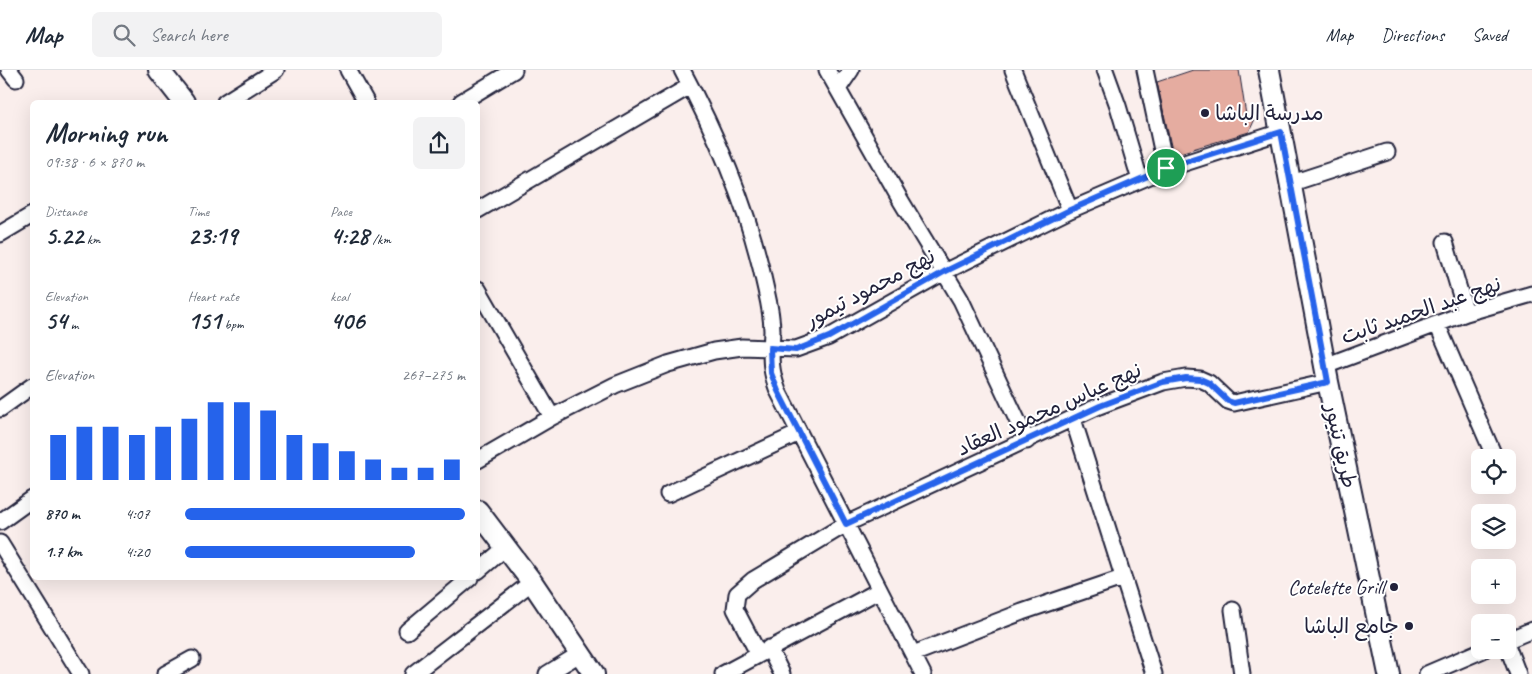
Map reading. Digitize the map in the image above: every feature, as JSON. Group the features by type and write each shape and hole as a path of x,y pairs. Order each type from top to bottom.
{"main road":[{"path":"159,70 182,100"},
{"name":"طريق تنيور","path":"1269,70 1326,374 1389,674"},
{"path":"480,514 532,582 594,674"}],"street":[{"path":"348,70 365,100"},
{"path":"464,100 514,70"},
{"path":"682,70 713,128 750,233 766,288 771,316 771,373 799,433 923,674"},
{"path":"828,70 961,300 1027,441"},
{"path":"838,89 852,70"},
{"path":"1013,70 1070,210"},
{"path":"1105,70 1140,180"},
{"path":"1144,70 1166,168"},
{"path":"228,100 272,71"},
{"path":"480,209 690,86"},
{"name":"نهج محمود تيمور","path":"480,459 552,417 614,386 668,364 714,351 742,347 796,350 829,337 944,272 1070,210 1166,168 1281,132"},
{"path":"1290,184 1387,152"},
{"path":"0,234 30,216"},
{"path":"1445,242 1466,313"},
{"path":"480,292 552,417"},
{"name":"نهج عبد الحميد ثابت","path":"1326,374 1437,324 1466,313 1532,294"},
{"path":"1437,324 1491,449"},
{"name":"نهج عباس محمود العقاد","path":"782,674 763,651 735,609 737,594 753,580 846,524 1073,419 1163,382 1186,378 1200,379 1209,383 1228,401 1234,403 1326,374"},
{"path":"0,409 30,387"},
{"path":"1073,419 1154,674"},
{"path":"668,494 799,433"},
{"path":"0,522 30,500"},
{"path":"0,543 74,672"},
{"path":"480,569 505,548"},
{"path":"913,654 1022,612 1122,578"},
{"path":"406,631 468,580"},
{"path":"418,672 532,582"},
{"path":"723,674 880,590"},
{"path":"1233,610 1242,674"},
{"path":"1516,637 1532,630"},
{"path":"547,674 581,653"},
{"path":"1427,674 1471,655"},
{"path":"165,674 192,659"},
{"path":"1512,659 1518,674"}],"building":[{"path":"1193,70 1239,70 1246,115 1254,121 1249,132 1173,155 1157,82"}],"place":[{"name":"مدرسة الباشا","path":"1205,113"},
{"name":"Cotelette Grill","path":"1394,587"},
{"name":"جامع الباشا","path":"1409,626"}],"route":[{"path":"1281,132 1328,382 1234,403 1228,401 1209,383 1200,379 1186,378 1163,382 1100,406 846,524 778,391 771,373 770,348 796,350 829,337 944,272 1070,210 1166,168 1281,132"}]}
